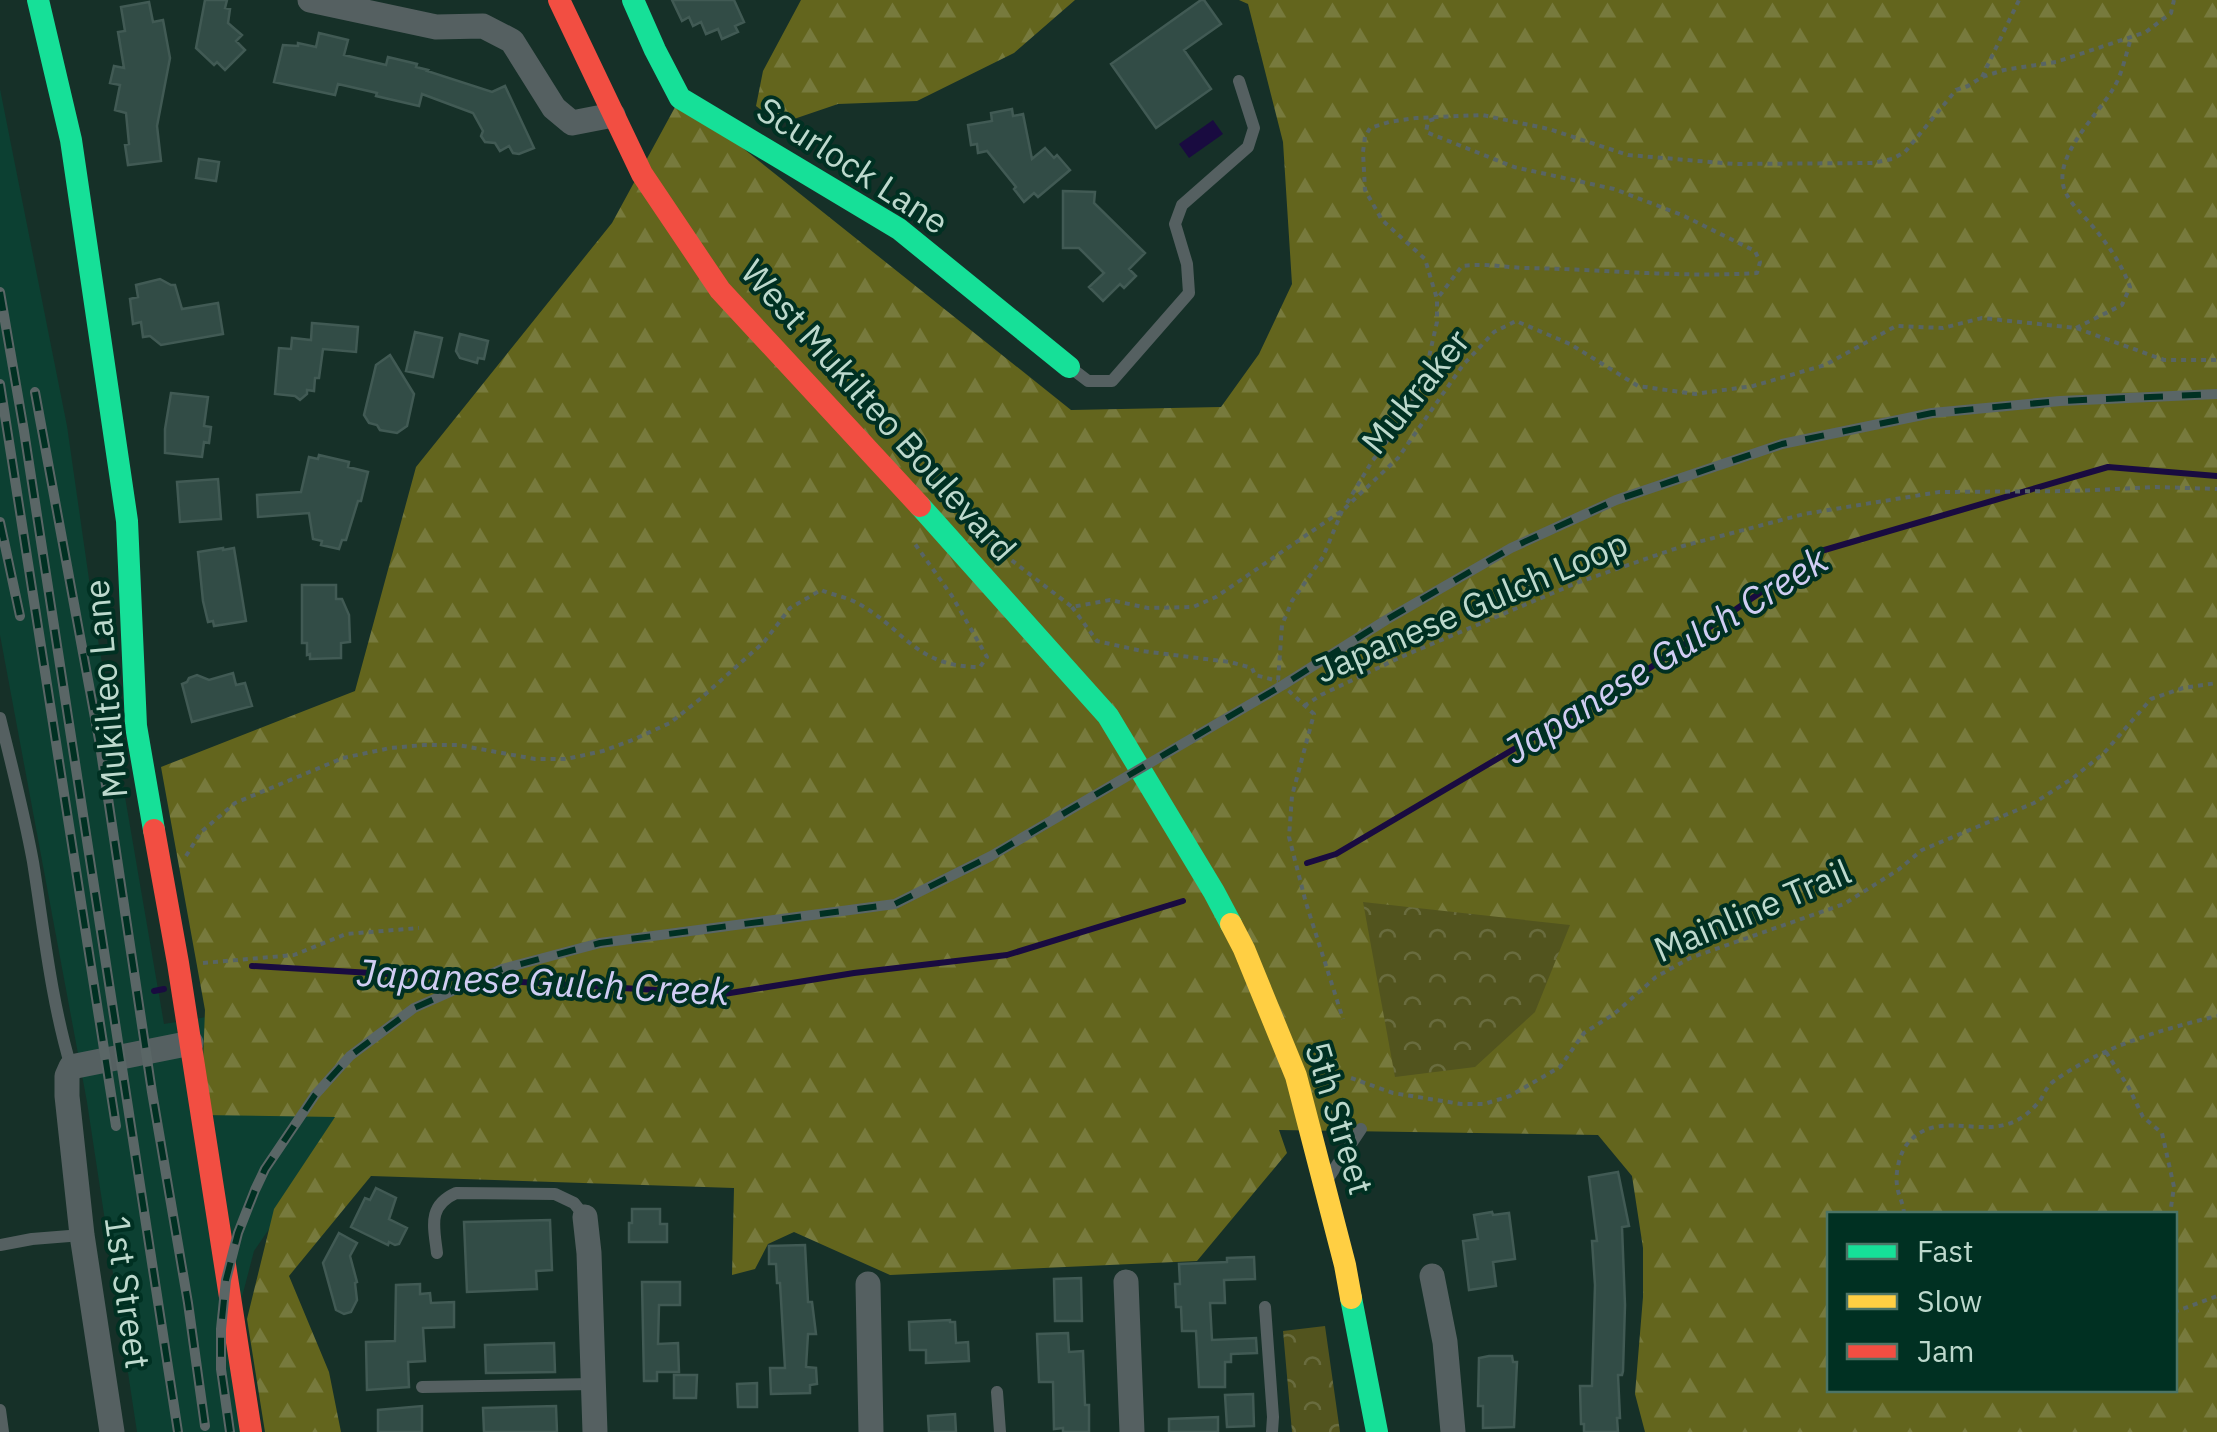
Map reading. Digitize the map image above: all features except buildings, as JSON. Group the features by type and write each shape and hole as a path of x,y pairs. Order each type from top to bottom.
{"street":[{"name":"Mukilteo Lane","path":"38,0 71,140 127,521 136,726 178,962 251,1432"},
{"path":"310,0 436,27 482,26 512,41 554,108 572,123 614,115"},
{"name":"West Mukilteo Boulevard","path":"559,0 642,174 720,290 1108,716 1185,841"},
{"name":"Scurlock Lane","path":"633,0 680,98 899,229 1069,367"},
{"name":"5th Street","path":"1185,841 1244,948 1296,1076 1345,1265 1377,1432"},
{"path":"71,1067 191,1044"},
{"name":"1st Street","path":"71,1067 66,1096 82,1235 112,1432"},
{"path":"585,1216 589,1253 582,1304 593,1384 594,1432"},
{"path":"1432,1276 1445,1342 1453,1432"},
{"path":"1126,1282 1132,1432"},
{"path":"868,1284 871,1432"}],"lane":[{"path":"1069,367 1088,381 1112,381 1189,293 1188,264 1175,224 1182,205 1248,147 1254,128 1239,81"},
{"path":"0,718 20,796 52,992 71,1067"},
{"path":"1325,1183 1361,1129"},
{"path":"437,1253 434,1216 444,1199 456,1193 555,1194 574,1203 585,1216"},
{"path":"0,1245 82,1235"},
{"path":"1265,1307 1272,1432"},
{"path":"422,1387 593,1384"},
{"path":"996,1392 1000,1432"},
{"path":"0,1410 3,1432"}],"path":[{"path":"1982,76 2019,0"},
{"name":"Japanese Gulch Loop","path":"2174,0 2171,13 2131,38 2056,62 1982,76 1956,90 1904,152 1874,164 1734,164 1628,155 1549,129 1482,115 1416,118 1370,128 1363,152 1366,190 1382,220 1425,259 1437,299 1437,322 1429,358 1410,408 1371,463 1343,510 1323,556 1292,601 1282,625 1278,681 1304,706 1416,650 1580,582 1683,546 1804,514 1938,492 2217,489"},
{"path":"2076,328 2122,304 2130,288 2107,244 2064,190 2062,174 2072,147 2116,86 2131,38"},
{"path":"1437,299 1462,266 1483,263 1707,276 1757,273 1760,262 1755,251 1682,214 1614,189 1514,166 1426,132 1428,121 1443,117"},
{"name":"Mukraker","path":"1343,510 1398,458 1463,365 1494,332 1516,321 1570,344 1638,386 1695,394 1753,386 1825,365 1896,326 1944,328 1982,318 2076,328 2164,360 2217,360"},
{"path":"1072,606 1110,600 1148,608 1194,607 1216,597 1343,510"},
{"path":"165,890 201,832 235,804 343,758 390,748 458,745 535,759 566,759 604,751 670,723 764,642 790,608 821,590 851,600 872,613 923,655 960,667 980,667 987,657 952,596 914,544 934,524"},
{"path":"978,539 993,544 1072,606 1098,641 1142,652 1230,662 1278,681"},
{"name":"Mainline Trail","path":"1351,1078 1393,1093 1460,1104 1484,1104 1510,1096 1560,1067 1584,1033 1614,1014 1656,976 1690,958 1844,904 1922,850 2034,803 2074,778 2104,753 2152,699 2182,688 2217,683"},
{"path":"1304,706 1314,714 1292,796 1289,838 1343,1019"},
{"path":"178,962 217,964 294,955 346,934 419,928"},
{"path":"1904,1212 1896,1184 1902,1151 1926,1129 1944,1125 2003,1126 2027,1115 2049,1084 2083,1063 2152,1032 2217,1016"},
{"path":"2106,1052 2143,1117 2162,1132 2174,1187 2170,1212"},
{"path":"2177,1311 2217,1296"}],"shaded area":[{"path":"0,89 67,426 96,628 164,1024 273,1006 350,1111 254,1251 231,1339 246,1432 137,1432 87,1102 0,635"},
{"path":"1213,120 1223,134 1189,158 1179,144"}],"green space":[{"path":"801,0 1075,0 1014,53 917,101 838,104 791,120 776,121 756,106 763,71"},
{"path":"1239,0 2217,0 2217,1432 1645,1432 1635,1394 1643,1248 1632,1176 1598,1135 1279,1130 1287,1153 1197,1261 890,1275 794,1232 768,1244 755,1269 732,1275 734,1188 371,1176 289,1276 329,1372 341,1432 265,1432 247,1319 274,1209 335,1117 201,1115 205,1010 161,767 355,691 416,467 612,223 680,98 1071,410 1221,407 1259,354 1292,284 1283,142 1248,4"},
{"path":"1363,902 1570,925 1535,1012 1475,1067 1395,1077"},
{"path":"1325,1326 1340,1432 1292,1432 1283,1331"}],"waterway":[{"name":"Japanese Gulch Creek","path":"1307,863 1336,854 1641,674 1821,551 2108,467 2217,476"},
{"name":"Japanese Gulch Creek","path":"252,966 724,994 854,973 1007,955 1183,901"},
{"name":"Japanese Gulch Creek","path":"154,991 164,989"}],"railway":[{"path":"0,292 178,1432"},
{"path":"0,384 116,1126"},
{"path":"35,392 100,745 205,1426"},
{"path":"230,1432 221,1369 226,1280 255,1190 315,1095 350,1056 414,1008 502,969 600,943 895,904 991,856 1511,548 1616,500 1782,444 1932,413 2060,401 2217,394"},
{"path":"0,522 20,616"}],"traffic: fast":[{"path":"38,0 71,140 127,521 136,726 154,830"},
{"path":"633,0 680,98 899,229 1069,367"},
{"path":"920,506 1108,716 1231,924"},
{"path":"1351,1298 1377,1432"}],"traffic: slow":[{"path":"1231,924 1296,1076 1351,1298"}],"traffic: jam":[{"path":"559,0 642,174 720,290 920,506"},
{"path":"154,830 251,1432"}]}
